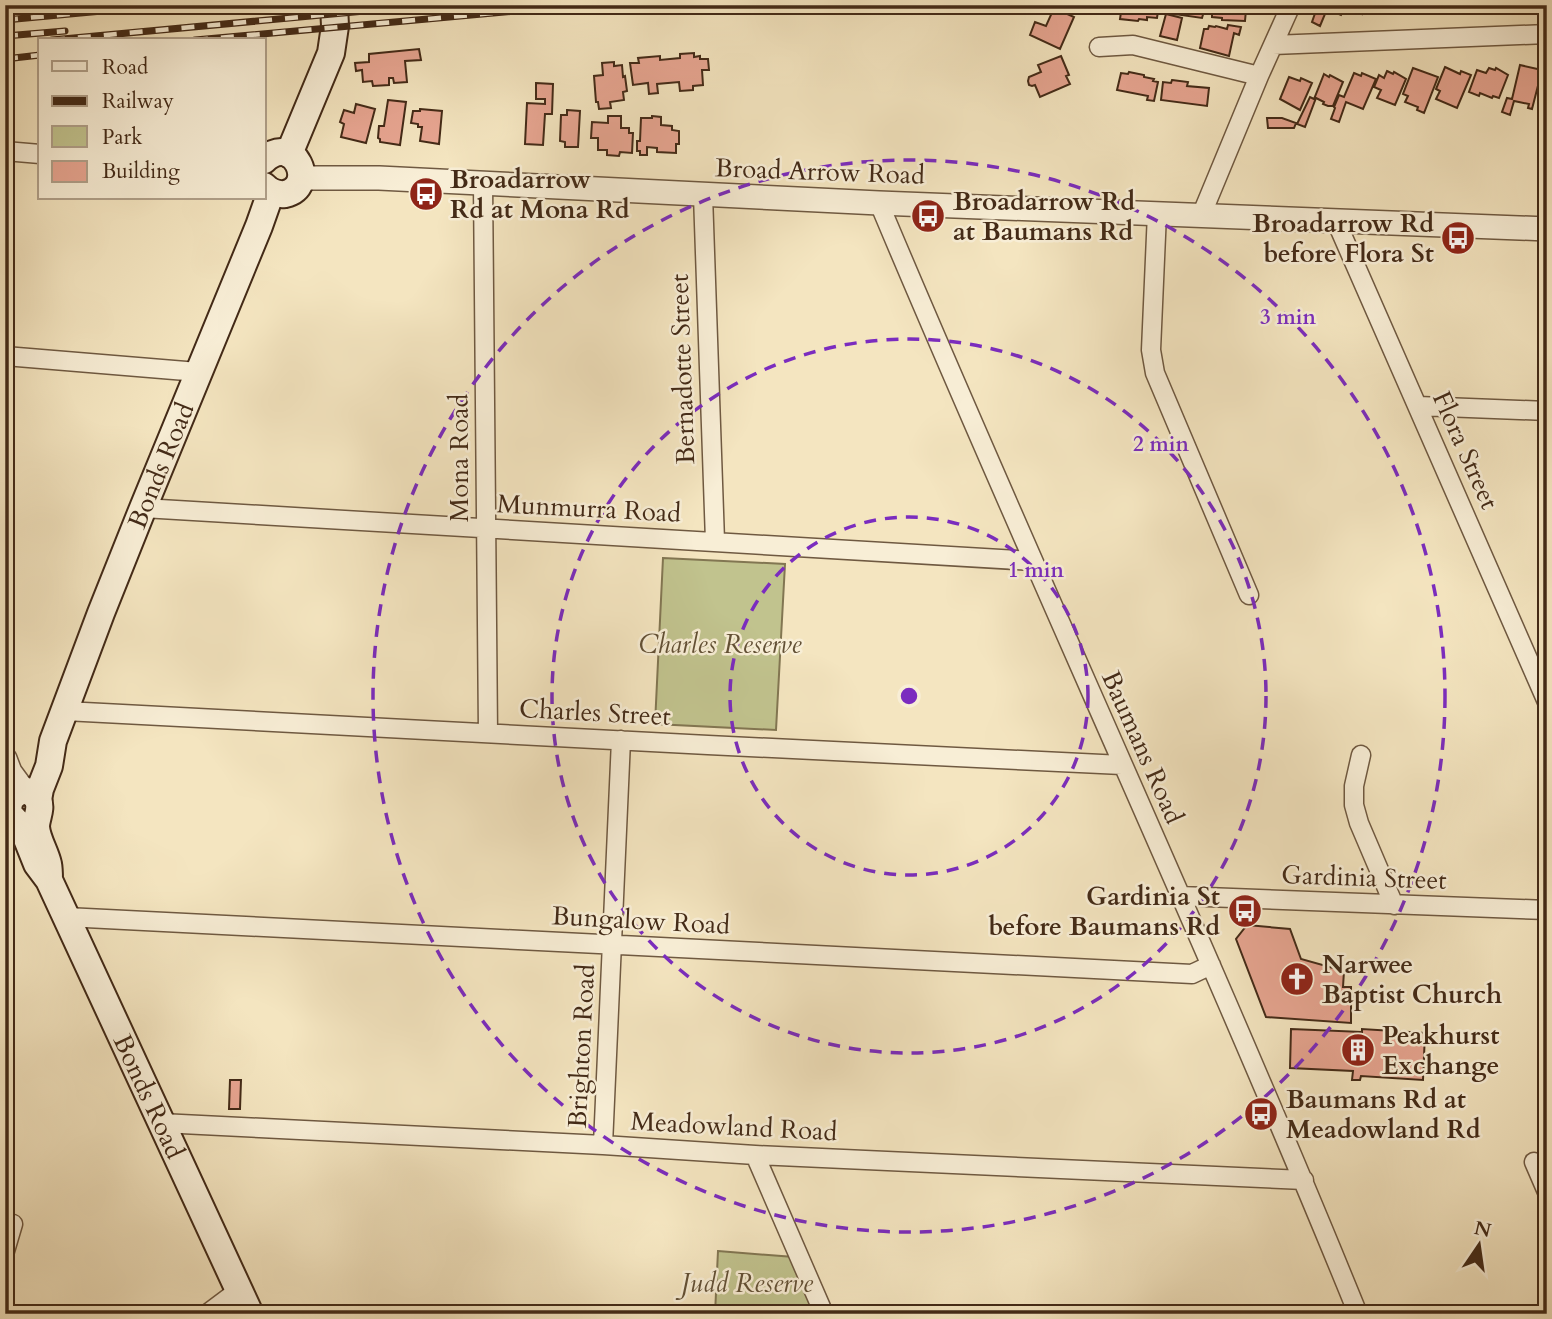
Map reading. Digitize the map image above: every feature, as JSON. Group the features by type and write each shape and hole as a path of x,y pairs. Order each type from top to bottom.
{"main road":[{"path":"268,189 284,194 295,189 301,178 299,164 295,158 277,157 331,53 335,26 334,5"},
{"name":"Bonds Road","path":"245,1302 49,880 48,864 24,801 40,789 49,766 53,741 101,613 259,226 265,200"}],"street":[{"path":"1201,216 1291,5"},
{"path":"1273,45 1547,34"},
{"path":"1099,47 1133,45 1259,76"},
{"path":"5,151 38,154"},
{"name":"Broad Arrow Road","path":"301,178 379,178 879,202 1547,229"},
{"name":"Mona Road","path":"484,183 488,733"},
{"name":"Bernadotte Street","path":"703,194 715,541"},
{"name":"Baumans Road","path":"879,202 1211,965 1358,1314"},
{"path":"1157,213 1152,350 1154,373 1249,595"},
{"name":"Flora Street","path":"1336,221 1547,702"},
{"path":"5,356 198,372"},
{"path":"1418,406 1547,411"},
{"name":"Munmurra Road","path":"143,508 1033,561"},
{"name":"Charles Street","path":"65,711 1122,765"},
{"name":"Brighton Road","path":"603,1145 621,740"},
{"path":"1361,755 1354,786 1354,805 1394,905"},
{"path":"5,759 24,801"},
{"name":"Gardinia Street","path":"1180,896 1547,910"},
{"name":"Bungalow Road","path":"66,917 1192,974 1211,965"},
{"name":"Meadowland Road","path":"161,1123 1304,1181"},
{"path":"755,1154 824,1314"},
{"path":"1534,1163 1547,1192"},
{"path":"5,1251 13,1224"},
{"path":"207,1314 245,1302"}],"green space":[{"name":"Charles Reserve","path":"663,558 785,564 776,730 655,724"},
{"name":"Judd Reserve","path":"718,1251 794,1257 818,1314 715,1314"}],"building":[{"path":"1077,5 1098,5 1099,12 1078,14"},
{"path":"1122,5 1159,5 1157,18 1147,17 1147,20 1138,21 1120,19"},
{"path":"1168,5 1251,5 1251,10 1246,10 1245,21 1222,20 1212,17 1212,8 1205,8 1202,18 1167,13"},
{"path":"1318,5 1345,5 1341,15 1327,9 1320,26 1312,22"},
{"path":"1350,5 1372,5 1369,13 1363,11 1362,14 1349,8"},
{"path":"1382,5 1403,5 1400,11 1395,8 1394,12"},
{"path":"1054,8 1074,17 1060,49 1030,35 1035,22 1046,26"},
{"path":"1166,14 1182,18 1177,40 1160,36"},
{"path":"1228,25 1241,27 1239,35 1234,33 1229,56 1200,48 1204,29 1216,26 1227,29"},
{"path":"419,49 421,60 405,61 407,82 394,83 393,78 389,78 389,85 373,86 372,81 363,82 362,70 356,71 355,63 369,62 369,54"},
{"path":"694,53 694,57 708,59 709,70 702,70 703,85 693,86 693,90 680,91 679,82 657,84 658,93 649,94 648,83 633,85 630,63 639,63 638,58 660,56 660,60"},
{"path":"1061,56 1070,84 1040,97 1035,85 1029,85 1029,77 1041,72 1038,65"},
{"path":"614,62 614,66 622,65 627,91 623,92 624,100 610,102 611,108 599,109 594,76 603,75 602,63"},
{"path":"1520,65 1542,70 1532,109 1528,108 1529,104 1514,101 1510,115 1502,112 1507,98 1512,99"},
{"path":"1445,67 1460,74 1461,71 1471,75 1457,108 1436,99 1440,91 1436,89"},
{"path":"1413,68 1438,77 1424,113 1417,110 1418,107 1405,102 1408,96 1403,94"},
{"path":"1489,68 1496,68 1508,75 1499,98 1469,92 1477,70 1486,73"},
{"path":"1387,71 1406,79 1395,105 1377,98 1381,90 1374,87 1379,75 1384,78"},
{"path":"1129,72 1158,82 1154,101 1147,100 1148,96 1117,90 1121,73"},
{"path":"1354,73 1361,76 1362,73 1376,79 1363,109 1346,102 1339,122 1331,119 1339,95 1344,97"},
{"path":"1324,74 1343,82 1333,106 1323,104 1324,102 1316,98 1305,127 1297,124 1310,97 1314,99"},
{"path":"1543,75 1547,75 1547,108 1541,108 1543,88 1540,88"},
{"path":"1289,77 1312,83 1300,110 1280,99"},
{"path":"1172,80 1188,82 1187,86 1209,88 1207,106 1161,100 1163,82 1171,83"},
{"path":"536,83 553,84 552,114 545,114 543,145 525,144 527,103 545,104 545,99 536,99"},
{"path":"388,100 406,102 400,145 380,142 378,138 379,126 384,126"},
{"path":"356,104 375,109 366,143 341,137 344,124 340,122 344,110 354,113"},
{"path":"567,110 580,111 578,147 565,147 565,142 560,141 561,115 567,115"},
{"path":"413,111 442,111 439,144 420,141 422,127 411,123"},
{"path":"608,116 621,116 621,128 629,128 629,133 633,133 632,153 607,155 607,150 598,150 598,138 591,138 592,122 608,123"},
{"path":"661,117 661,125 672,126 672,130 679,131 676,153 657,152 657,148 647,147 647,155 640,155 640,151 637,151 641,118"},
{"path":"1267,118 1282,118 1296,123 1294,128 1268,128"},
{"name":"Narwee Baptist Church","path":"1247,925 1290,929 1301,959 1344,971 1343,987 1351,987 1351,1023 1266,1017 1236,939"},
{"name":"Peakhurst Exchange","path":"1291,1029 1362,1032 1362,1029 1425,1033 1423,1080 1361,1076 1360,1080 1352,1080 1353,1071 1290,1068"},
{"path":"230,1080 241,1080 240,1109 229,1109"}],"railway":[{"path":"5,20 167,5"},
{"path":"74,38 430,5"},
{"path":"217,38 582,5"},
{"path":"5,36 65,31"},
{"path":"5,59 38,55"}],"place":[{"name":"Broadarrow Rd at Mona Rd","path":"426,194"},
{"name":"Broadarrow Rd at Baumans Rd","path":"928,216"},
{"name":"Broadarrow Rd before Flora St","path":"1458,238"},
{"name":"Gardinia St before Baumans Rd","path":"1245,911"},
{"name":"Narwee Baptist Church","path":"1297,979"},
{"name":"Peakhurst Exchange","path":"1358,1050"},
{"name":"Baumans Rd at Meadowland Rd","path":"1261,1114"}]}
